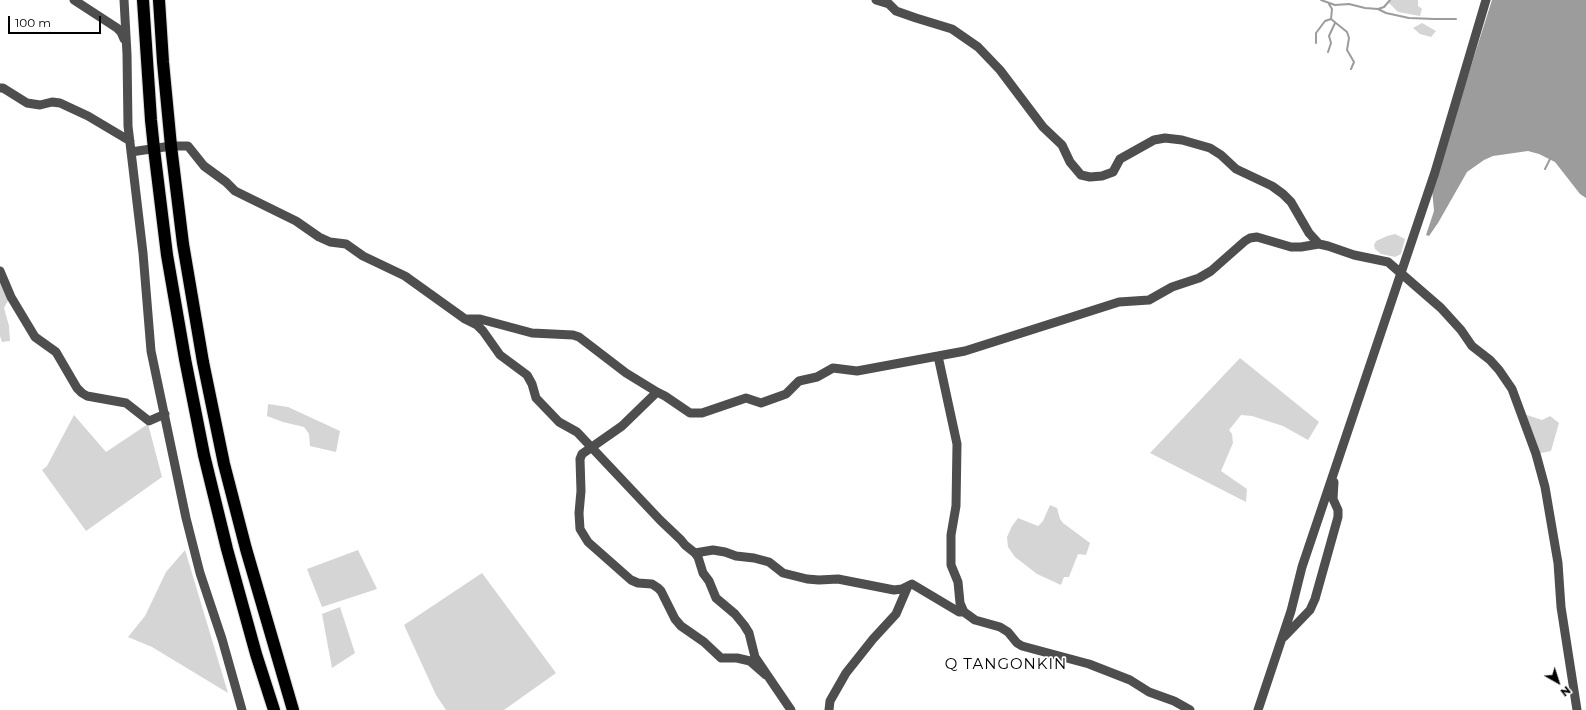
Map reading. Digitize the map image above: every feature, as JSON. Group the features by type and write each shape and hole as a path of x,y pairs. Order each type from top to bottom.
{"highway":[{"path":"143,0 151,120 167,255 204,455 229,556 256,654 274,710"},
{"path":"159,0 170,146 183,244 203,362 224,464 246,550 294,710"}],"street":[{"path":"74,0 117,28 121,32 126,43"},
{"path":"124,0 130,141 143,254 151,351 186,518 200,574 222,639 242,710"},
{"path":"876,0 889,4 896,11 952,29 978,47 1000,70 1043,126 1062,145 1070,162 1081,175 1090,177 1102,176 1113,172 1120,159 1154,140 1165,138 1184,140 1210,148 1222,155 1236,169 1272,186 1283,194 1291,202 1310,233 1319,244"},
{"path":"1258,710 1291,611 1302,567 1435,172 1486,0"},
{"path":"0,88 3,88 27,103 40,105 52,102 60,103 88,116 130,141"},
{"path":"131,152 170,146 188,146 204,166 226,182 235,191 296,221 324,240 346,244 363,256 404,276 465,319 477,325 500,355 527,375 532,384 536,398 559,422 577,432 660,520 681,540 685,546 695,553 698,557 703,573 709,581 716,598 735,614 749,633 755,656 766,675 791,710"},
{"path":"465,319 480,319 532,333 573,335 579,337 626,372 690,413 702,413 746,398 761,403 786,394 799,381 817,377 833,368 858,371 938,356 983,345 1119,302 1149,300 1172,288 1199,278 1250,238 1257,237 1291,247 1319,244 1340,249 1354,255 1388,262 1441,308 1461,330 1472,346 1490,360 1499,370 1512,389 1536,454 1546,487 1558,563 1561,607 1577,710"},
{"path":"0,271 11,297 35,337 56,352 77,388 82,393 87,396 126,403 149,421 165,414"},
{"path":"938,356 957,444 956,506 951,535 951,565 958,582 960,603 964,612 975,620 1000,627 1008,632 1017,643 1022,646 1089,664 1130,680 1149,692 1174,701 1190,710"},
{"path":"657,392 622,426 582,454 580,459 580,529 588,542 631,580 638,583 652,584 658,588 661,591 674,619 681,626 704,642 722,658 737,658 750,661 766,675"},
{"path":"1281,640 1310,610 1315,599 1338,517 1338,510 1333,499 1334,473"},
{"path":"695,553 713,550 736,556 754,558 769,562 783,573 807,579 838,579 894,590 902,589 912,584 959,612 964,612"},
{"path":"830,710 830,701 846,673 896,614 908,586"}],"shaded area":[{"path":"1390,0 1418,0 1418,6 1422,9 1420,16 1398,12 1388,2"},
{"path":"1492,0 1586,0 1586,198 1580,194 1555,162 1539,154 1528,151 1493,156 1484,160 1467,172 1429,236 1426,235 1434,211 1432,189"},
{"path":"1422,23 1436,31 1431,37 1420,34 1413,28"},
{"path":"1395,234 1405,239 1401,254 1395,257 1381,254 1375,249 1374,245 1376,241"},
{"path":"0,271 11,297 4,308 9,326 10,341 2,342 0,336"},
{"path":"1240,358 1319,422 1308,440 1283,426 1252,416 1241,415 1229,430 1232,434 1233,443 1221,471 1247,489 1246,502 1150,453"},
{"path":"268,404 288,407 340,431 336,452 310,446 309,434 304,427 267,416"},
{"path":"1521,413 1542,420 1550,416 1559,423 1551,451 1536,454"},
{"path":"74,415 106,452 148,424 162,477 86,531 42,470 47,466"},
{"path":"1050,505 1057,508 1060,519 1063,523 1090,543 1086,555 1078,554 1069,577 1064,577 1061,585 1037,574 1015,557 1008,547 1007,537 1018,518 1038,526 1043,521"},
{"path":"185,550 228,693 152,647 128,637 145,616 166,572"},
{"path":"358,550 377,589 322,607 307,569"},
{"path":"482,573 556,673 504,710 446,710 436,695 404,625"},
{"path":"340,607 355,653 332,668 322,614"}],"waterway":[{"path":"1321,0 1335,5 1349,4 1365,8 1378,9 1384,7 1390,0"},
{"path":"1329,4 1332,9 1331,19 1347,32 1349,38 1347,50 1354,62 1351,69"},
{"path":"1378,9 1386,13 1409,18 1456,19"},
{"path":"1316,43 1316,33 1325,21 1331,19"},
{"path":"1328,52 1331,43 1329,36 1335,23"},
{"path":"1545,169 1550,159"}],"district":[{"name":"Q TANGONKIN","path":"1006,665"}]}
